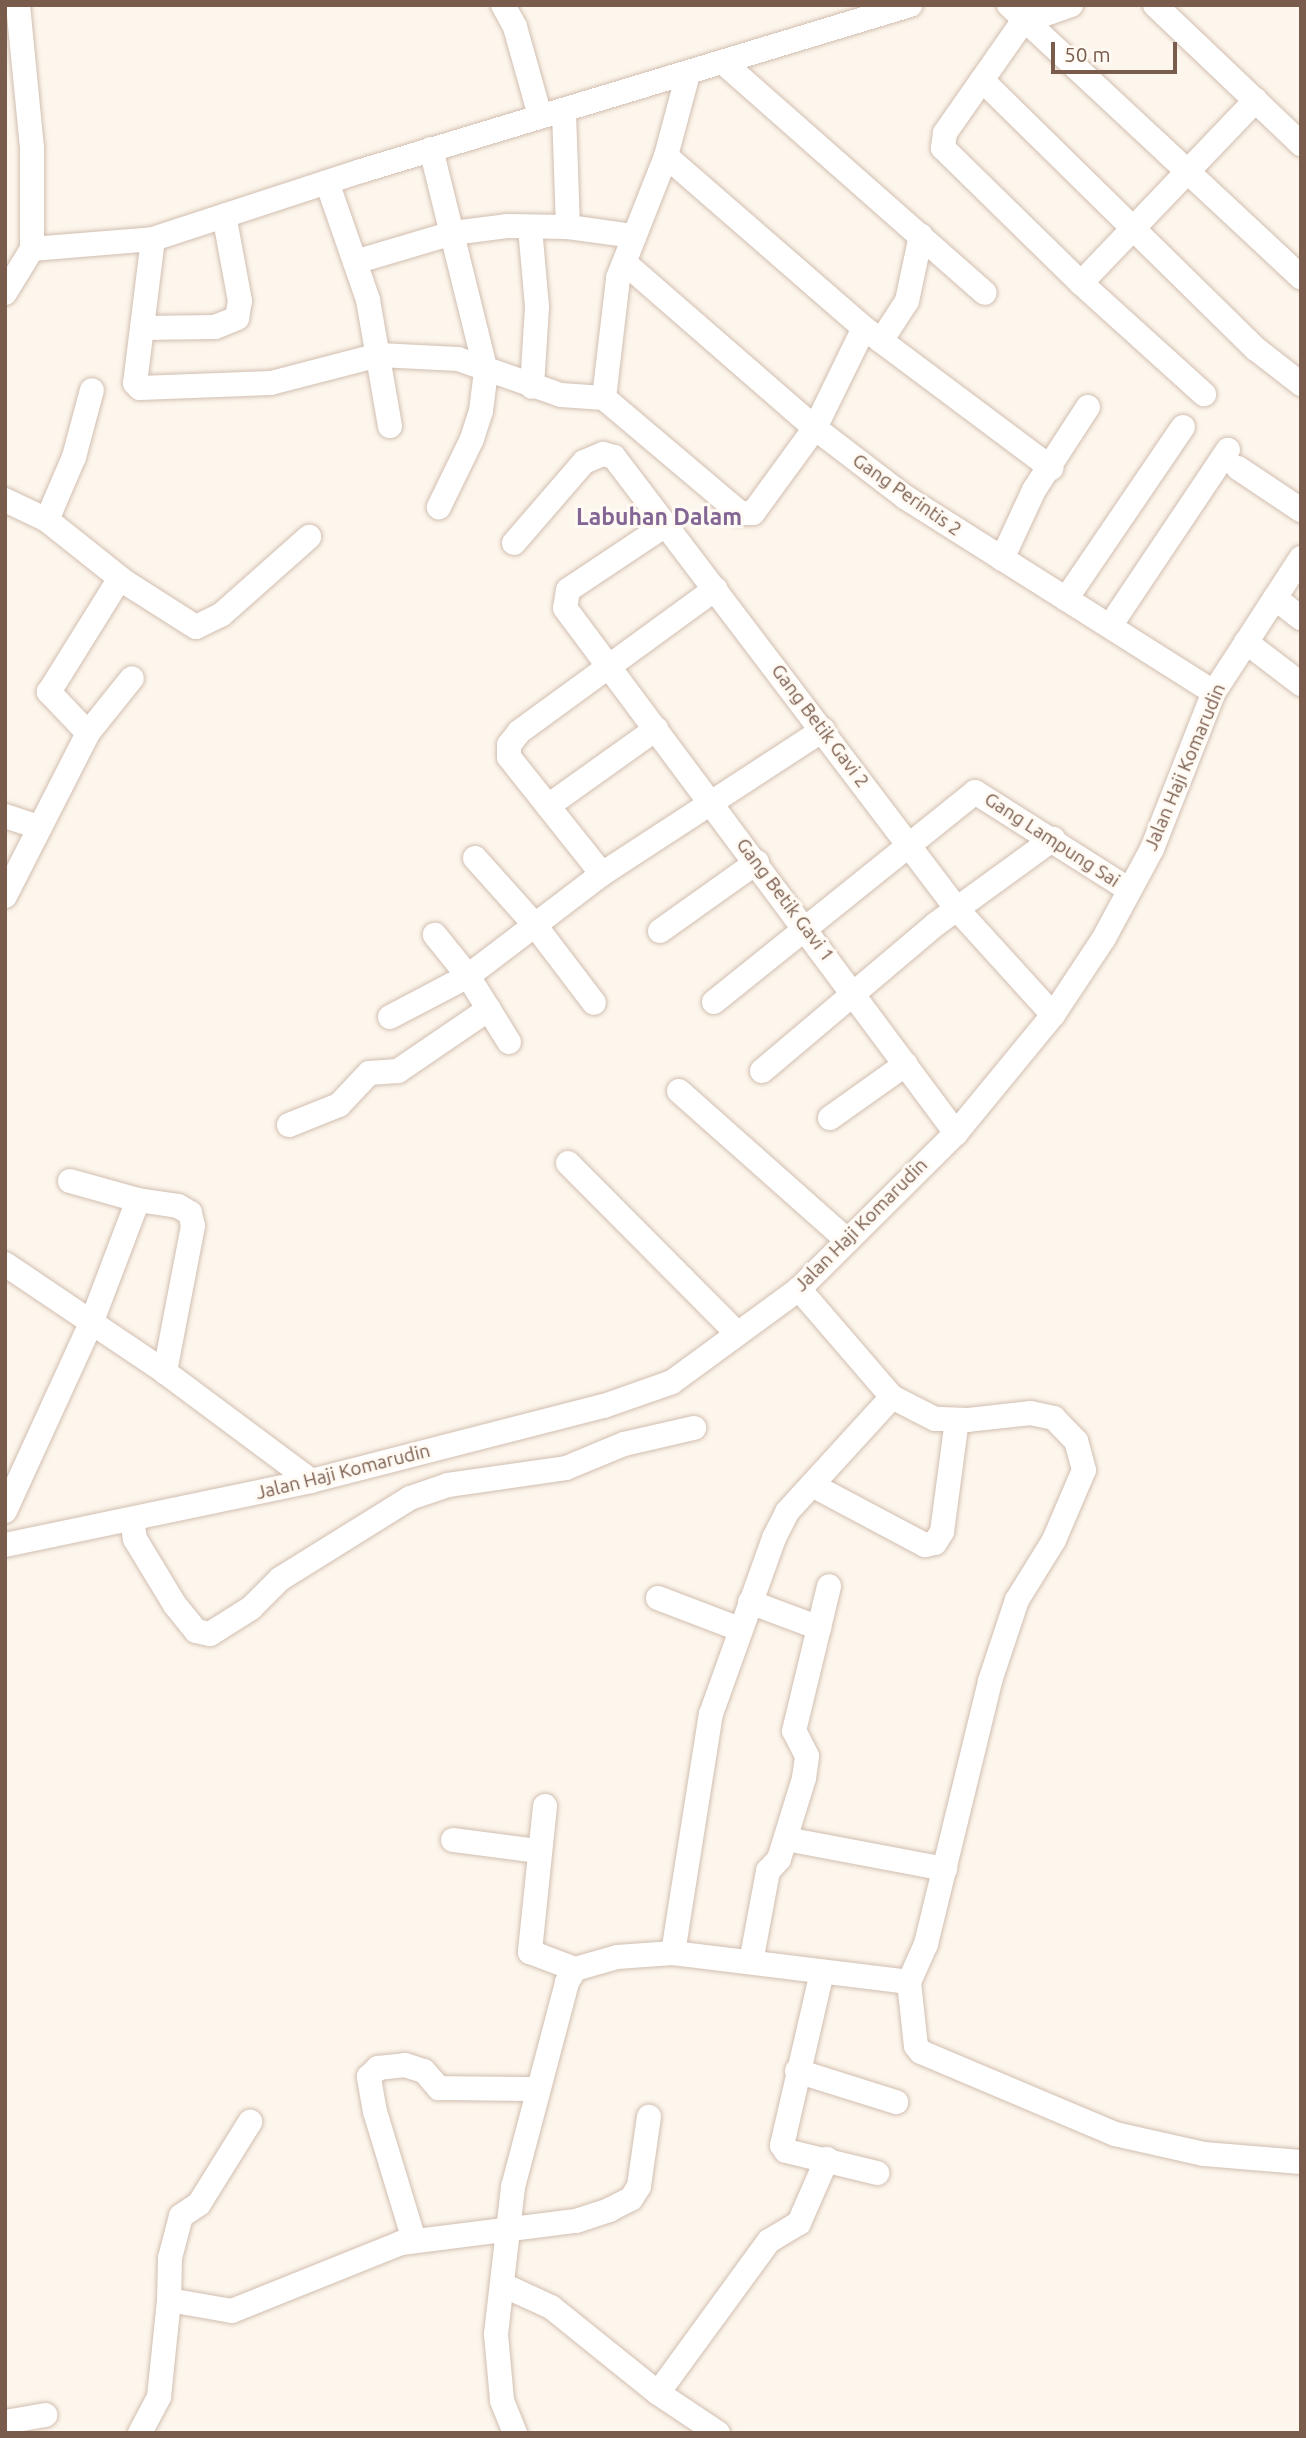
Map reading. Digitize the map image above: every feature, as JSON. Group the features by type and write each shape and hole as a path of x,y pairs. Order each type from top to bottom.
{"street":[{"path":"5,293 32,249 32,148 18,5"},
{"path":"503,5 552,113 568,227"},
{"path":"32,249 153,239 431,149 725,64 871,11 910,5"},
{"path":"1071,5 1020,16 982,80 945,134 943,148 1081,284 1204,394"},
{"path":"1155,5 1301,144"},
{"path":"1020,16 1301,277"},
{"path":"725,64 985,293"},
{"path":"604,398 611,314 625,263 666,156 688,74"},
{"path":"982,80 1256,349 1301,384"},
{"path":"1081,284 1256,100"},
{"path":"431,149 486,371 481,411 472,439 439,507"},
{"path":"666,156 873,334 1051,468"},
{"path":"327,182 355,262 379,355 390,426"},
{"path":"142,328 215,327 237,318 240,301 224,215"},
{"path":"355,262 453,233 568,227 635,236"},
{"path":"530,228 537,307 532,387"},
{"path":"153,239 135,383 140,388 271,383 379,355 458,359 532,387 576,399 604,398 740,513 753,513 815,428 873,334 907,301 921,235"},
{"name":"Gang Perintis 2","path":"625,263 815,428 905,497 1214,692"},
{"path":"47,520 74,457 92,390"},
{"path":"1002,559 1034,490 1051,468 1088,407"},
{"path":"1066,599 1183,427"},
{"name":"Gang Betik Gavi 2","path":"514,543 584,462 603,454 614,457 957,909 1053,1016"},
{"path":"1110,626 1233,459 1301,510"},
{"path":"5,500 47,520 120,578 188,624 203,626 309,537"},
{"name":"Gang Betik Gavi 1","path":"664,526 565,594 565,608 613,667 656,729 956,1133"},
{"name":"Jalan Haji Komarudin","path":"6,1539 133,1529 650,1392 672,1382 799,1289 956,1133 1053,1016 1104,938 1171,808 1214,692 1301,558"},
{"path":"88,733 49,692 120,578"},
{"path":"602,874 509,757 509,746 519,732 613,667 686,606 715,589"},
{"path":"1275,598 1301,618"},
{"path":"1246,642 1301,684"},
{"path":"5,896 88,733 132,678"},
{"path":"548,806 656,729"},
{"path":"390,1017 468,976 602,874 823,730"},
{"name":"Gang Lampung Sai","path":"910,845 975,792 1128,889"},
{"path":"5,816 38,827"},
{"path":"762,1071 957,909 1053,839"},
{"path":"714,1002 910,845"},
{"path":"475,859 534,924 594,1003"},
{"path":"660,931 757,862"},
{"path":"435,934 468,976 509,1042"},
{"path":"289,1125 339,1105 369,1073 398,1071 489,1009"},
{"path":"830,1118 906,1064"},
{"path":"679,1091 848,1240"},
{"path":"568,1163 737,1333"},
{"path":"70,1181 138,1200 178,1206 190,1213 193,1226 165,1372"},
{"path":"5,1511 92,1321 138,1200"},
{"path":"5,1264 165,1372 311,1481"},
{"path":"799,1289 892,1397 935,1419 957,1420 1031,1413 1054,1418 1076,1441 1084,1471 1054,1541 1017,1600 990,1681 926,1944 909,1982 916,2046 921,2052 1115,2134 1205,2154 1301,2162"},
{"path":"673,1953 711,1714 739,1629 780,1524 892,1397"},
{"path":"812,1485 925,1545 935,1543 942,1532 957,1420"},
{"path":"133,1529 192,1628 210,1634 251,1608 280,1579 410,1498 448,1485 566,1468 624,1444 694,1428"},
{"path":"751,1962 765,1880 786,1839 808,1759 794,1731 830,1586"},
{"path":"657,1598 739,1629"},
{"path":"750,1602 819,1628"},
{"path":"545,1807 538,1851 530,1952 575,1969 617,1957 673,1953 909,1982"},
{"path":"786,1839 945,1869"},
{"path":"453,1840 538,1851"},
{"path":"515,2433 502,2400 496,2361 513,2187 560,2001 575,1969"},
{"path":"822,1972 782,2145 786,2151 877,2173"},
{"path":"414,2240 374,2112 369,2077 378,2068 405,2064 424,2071 439,2088 536,2089"},
{"path":"797,2071 896,2102"},
{"path":"169,2300 232,2311 414,2240 509,2231 576,2221 631,2199 639,2186 649,2116"},
{"path":"140,2433 159,2397 169,2300 170,2258 181,2216 199,2204 250,2122"},
{"path":"658,2393 769,2241 799,2224 827,2159"},
{"path":"503,2286 551,2307 658,2393 718,2433"},
{"path":"10,2426 45,2414"}],"district":[{"name":"Labuhan Dalam","path":"659,517"}]}
